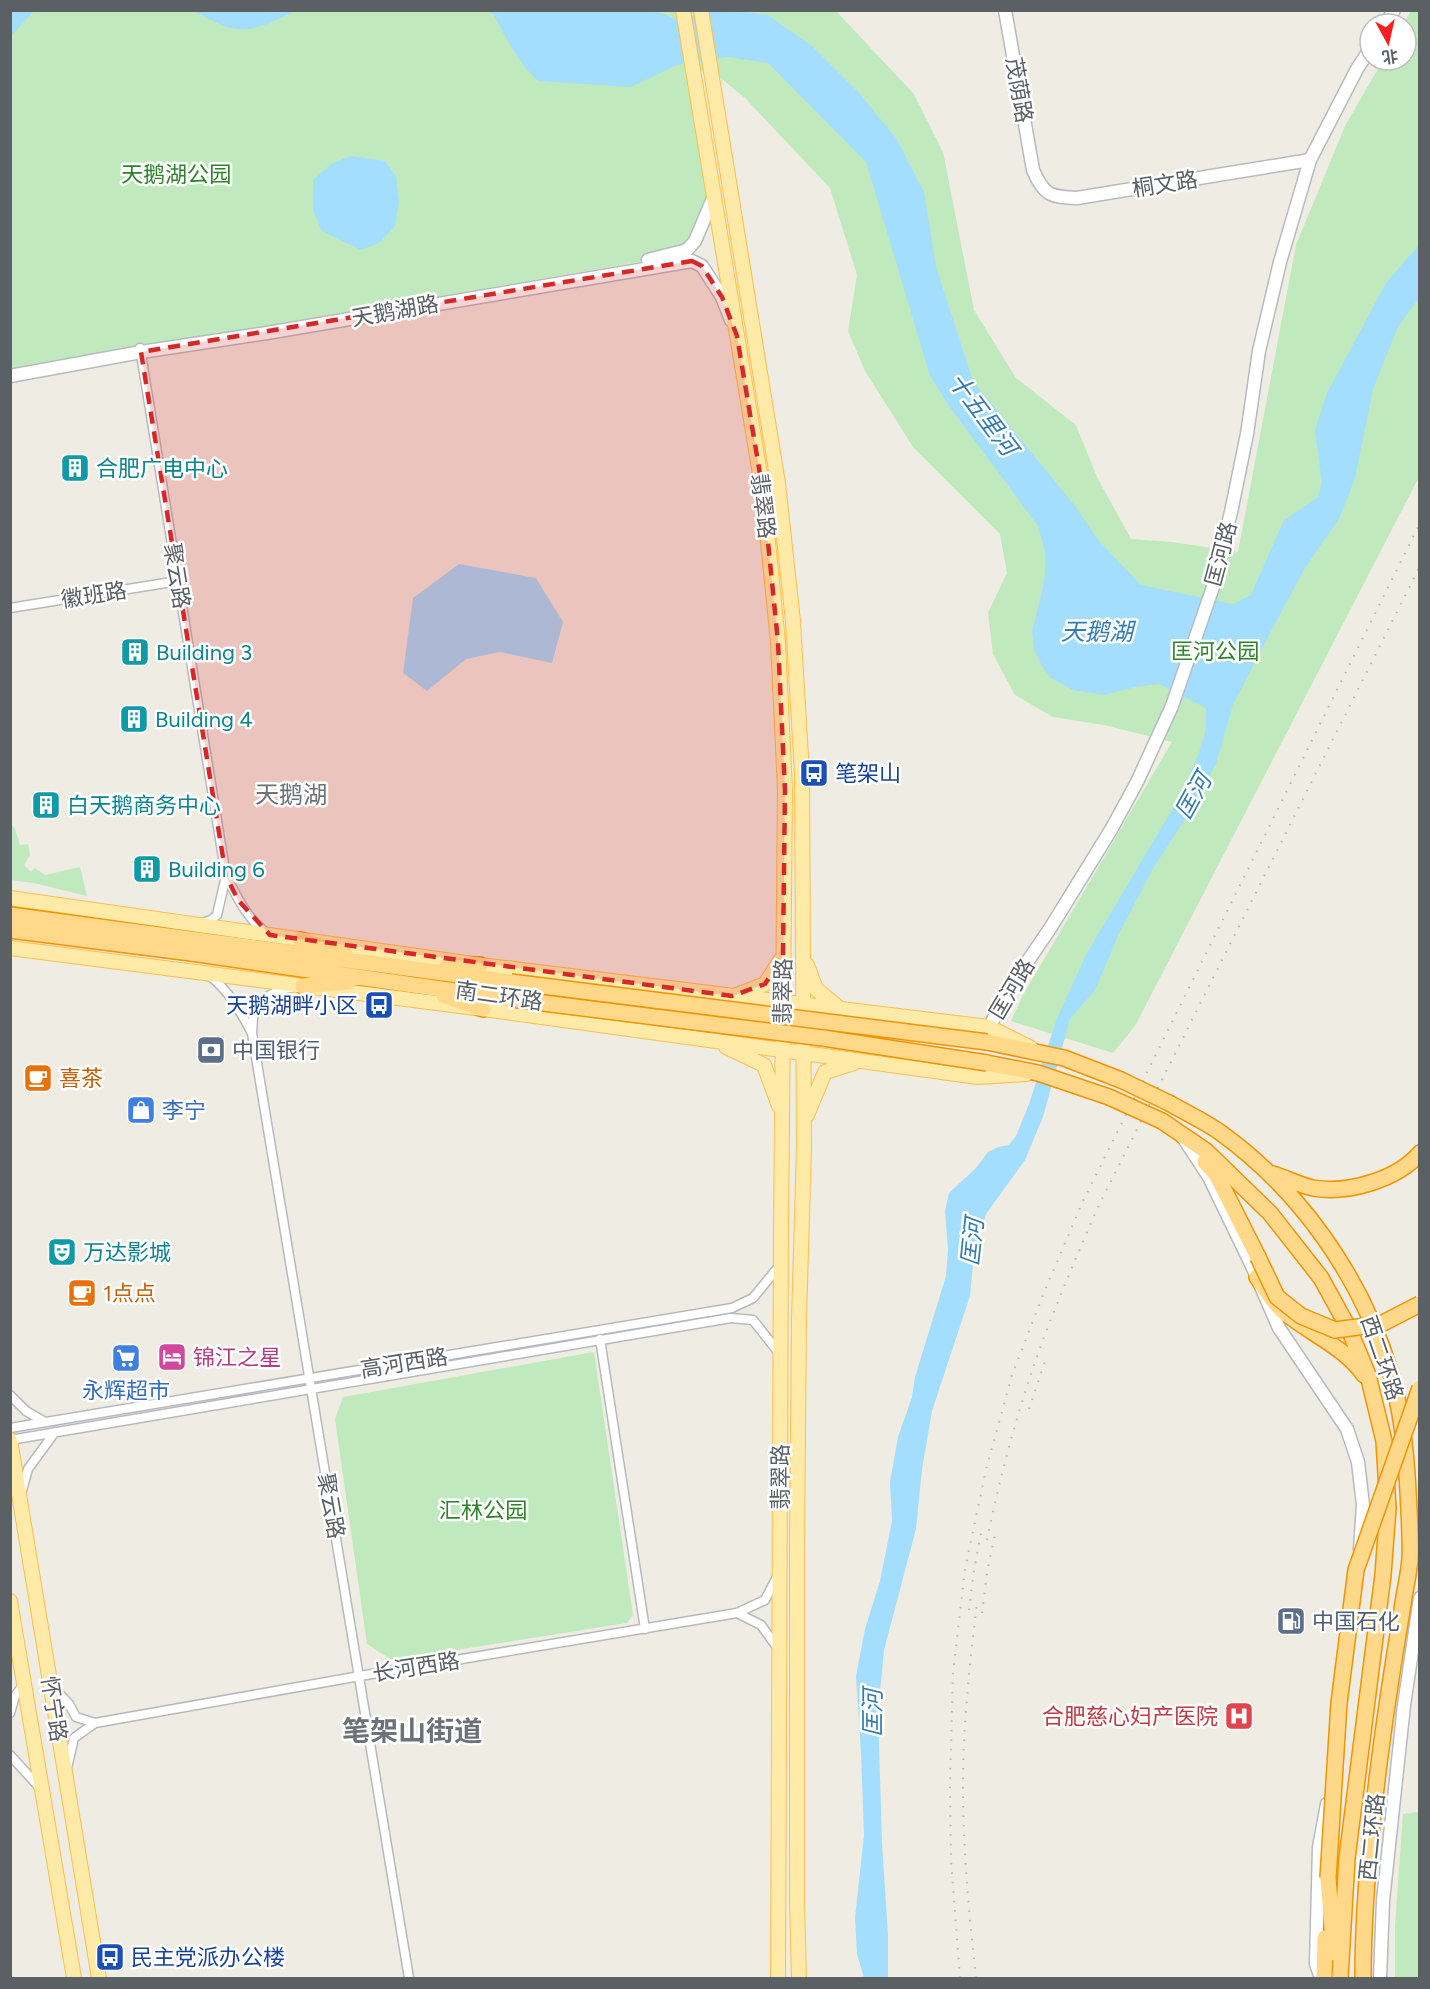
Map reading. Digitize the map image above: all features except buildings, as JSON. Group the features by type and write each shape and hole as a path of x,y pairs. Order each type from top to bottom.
{"highway":[{"name":"南二环路","path":"10,915 384,970 398,981 511,999 823,1038 987,1063 1038,1073 1109,1096"},
{"name":"南二环路","path":"10,930 191,953 512,982 988,1035 1064,1058 1120,1080"},
{"path":"301,940 384,970"},
{"path":"303,986 384,970 480,965"},
{"path":"398,981 483,1009"},
{"name":"西二环路","path":"1120,1080 1171,1104 1220,1132 1248,1154 1281,1186 1314,1223 1342,1264 1378,1336 1391,1373 1406,1455 1410,1560 1376,1788 1364,1912 1363,1978"},
{"name":"西二环路","path":"1109,1096 1162,1121 1206,1151 1270,1213 1321,1278 1348,1327 1370,1385 1384,1441 1388,1508 1383,1575 1347,1858 1338,1978"},
{"path":"1179,1133 1216,1174 1277,1297 1301,1316 1335,1330 1381,1324 1419,1304"},
{"path":"1267,1172 1313,1188 1344,1189 1380,1181 1411,1163 1419,1153"},
{"path":"1257,1277 1281,1310 1345,1355 1360,1368 1370,1385"},
{"path":"1338,1978 1328,1878 1339,1703 1356,1570 1419,1388"},
{"path":"1410,1560 1419,1514"},
{"name":"西二环路","path":"1322,1978 1328,1878"},
{"path":"1364,1912 1371,1978"}],"main road":[{"name":"翡翠路","path":"683,10 763,492 778,642 785,790 778,1978"},
{"name":"翡翠路","path":"701,10 778,483 793,621 802,774 804,1122 797,1546 799,1978"},
{"path":"10,898 480,965 841,1009 988,1035"},
{"path":"10,948 483,1009 978,1077 1038,1073"},
{"path":"803,954 816,989 841,1009"},
{"path":"732,996 765,984 783,956"},
{"path":"715,1042 764,1065 782,1114"},
{"path":"804,1122 825,1072 859,1061"},
{"name":"怀宁路","path":"10,1440 99,1978"},
{"name":"怀宁路","path":"10,1601 74,1978"}],"street":[{"name":"茂荫路","path":"1005,10 1033,171"},
{"name":"匡河路","path":"988,1035 1021,971 1112,828 1172,706 1212,587 1232,512 1259,351 1280,262 1310,160 1358,67"},
{"name":"桐文路","path":"1033,171 1039,186 1053,197 1077,198 1310,160"},
{"name":"天鹅湖路","path":"10,376 140,350 666,256 687,250 695,241 714,196"},
{"name":"天鹅湖路","path":"10,370 267,333 692,261 702,266 722,297 737,336"},
{"name":"聚云路","path":"140,350 226,876 247,913 259,927 270,935"},
{"name":"徽班路","path":"10,608 178,581"},
{"name":"聚云路","path":"197,925 217,915 226,876"},
{"path":"208,974 222,985 235,1001 252,1033"},
{"path":"252,1033 254,1012 261,1002 282,989 303,986"},
{"name":"聚云路","path":"252,1033 410,1978"},
{"path":"1179,1133 1209,1176 1279,1328 1347,1429 1358,1462 1363,1504 1349,1677 1319,1847 1316,1964 1322,1978"},
{"name":"高河西路","path":"10,1428 732,1308 753,1298 781,1265"},
{"name":"高河西路","path":"10,1440 731,1318 753,1320 780,1354"},
{"path":"600,1339 645,1629"},
{"path":"10,1395 26,1411 46,1423"},
{"path":"20,1497 28,1469 56,1432"},
{"name":"长河西路","path":"95,1723 737,1613 765,1600 780,1571"},
{"path":"1380,1978 1383,1901 1404,1705 1419,1598"},
{"path":"737,1613 761,1625 779,1651"},
{"path":"1410,1666 1419,1654"},
{"path":"50,1683 69,1704 76,1717 95,1723"},
{"path":"10,1713 15,1696 25,1684"},
{"path":"65,1777 74,1738 95,1723"},
{"path":"10,1755 43,1793"}],"highlighted area":[{"path":"692,261 702,266 722,297 737,336 763,492 778,642 785,790 783,956 765,984 732,996 270,935 238,900 226,876 141,352"}],"green space":[{"path":"11,11 836,11 914,94 943,152 974,310 1016,378 1076,425 1097,477 1131,539 1172,542 1238,552 1296,245 1345,126 1376,72 1418,72 1418,12 1410,12 1419,11 1419,477 1135,1026 1113,1053 1011,1021 1023,995 1172,742 1104,725 1053,717 1015,695 993,654 988,613 1007,573 1000,534 913,447 865,371 848,331 857,275 830,188 745,98 712,71 694,72 714,196 695,241 656,259 11,370"},
{"path":"10,822 20,845 28,844 30,855 24,865 31,872 35,868 45,875 80,867 87,896 34,883 11,880"},
{"name":"汇林公园","path":"594,1352 633,1615 627,1623 392,1660 367,1644 335,1419 343,1397"},
{"path":"1419,1812 1419,1978 1395,1978 1395,1925 1403,1814"}],"water":[{"path":"653,10 676,19 715,11 768,15 812,46 859,93 896,138 924,192 936,267 973,381 1075,506 1098,540 1141,585 1233,604 1251,595 1284,520 1318,497 1322,483 1315,430 1327,393 1386,283 1419,245 1419,298 1398,327 1373,389 1355,478 1340,517 1305,568 1269,635 1233,705 1216,764 1186,818 1152,870 1118,936 1095,990 1070,1019 1043,1117 1025,1160 986,1214 974,1254 970,1296 932,1411 922,1469 916,1529 884,1650 878,1713 888,1978 864,1978 857,1954 855,1918 864,1835 856,1676 865,1629 880,1581 892,1521 890,1482 898,1437 912,1397 915,1377 946,1276 948,1250 945,1211 949,1193 976,1168 988,1152 1009,1145 1016,1136 1057,1018 1087,953 1187,782 1206,729 1206,708 1159,684 1104,695 1073,690 1051,678 1042,666 1034,649 1032,631 1045,575 1045,552 1038,526 949,406 930,376 866,162 768,63 728,57 677,65 631,87 538,81 519,58 494,15 489,11"},
{"path":"10,11 34,11 11,36"},
{"path":"194,11 295,11 255,28 244,29 223,25"},
{"path":"351,156 385,161 396,176 399,202 395,226 379,243 361,250 322,231 313,211 313,180 331,164"},
{"path":"459,564 536,578 563,622 552,663 500,652 466,659 427,691 403,673 413,598"}],"railway":[{"path":"960,1978 951,1860 950,1784 953,1673 965,1569 986,1470 1012,1375 1083,1201 1420,523"},
{"path":"987,1540 1006,1459 1036,1358 1097,1209 1420,566"},
{"path":"1029,1409 1046,1358"},
{"path":"969,1610 982,1528"},
{"path":"982,1613 987,1572 996,1530"},
{"path":"976,1978 964,1834 963,1762 969,1670 977,1602"}],"place":[{"name":"合肥广电中心","path":"75,468"},
{"name":"Building 3","path":"135,652"},
{"name":"Building 4","path":"134,719"},
{"name":"笔架山","path":"814,773"},
{"name":"白天鹅商务中心","path":"46,805"},
{"name":"Building 6","path":"147,869"},
{"name":"天鹅湖畔小区","path":"379,1005"},
{"name":"中国银行","path":"211,1050"},
{"name":"喜茶","path":"38,1078"},
{"name":"李宁","path":"141,1110"},
{"name":"万达影城","path":"62,1252"},
{"name":"1点点","path":"82,1293"},
{"name":"锦江之星","path":"172,1357"},
{"name":"永辉超市","path":"126,1358"},
{"name":"中国石化","path":"1291,1621"},
{"name":"合肥慈心妇产医院","path":"1239,1716"},
{"name":"民主党派办公楼","path":"110,1957"}],"district":[{"name":"天鹅湖","path":"291,794"},
{"name":"笔架山街道","path":"412,1731"}],"park label":[{"name":"天鹅湖公园","path":"176,174"},
{"name":"匡河公园","path":"1215,651"}],"water label":[{"name":"十五里河","path":"983,414"},
{"name":"匡河","path":"1193,796"},
{"name":"匡河","path":"972,1242"},
{"name":"匡河","path":"872,1713"}]}
